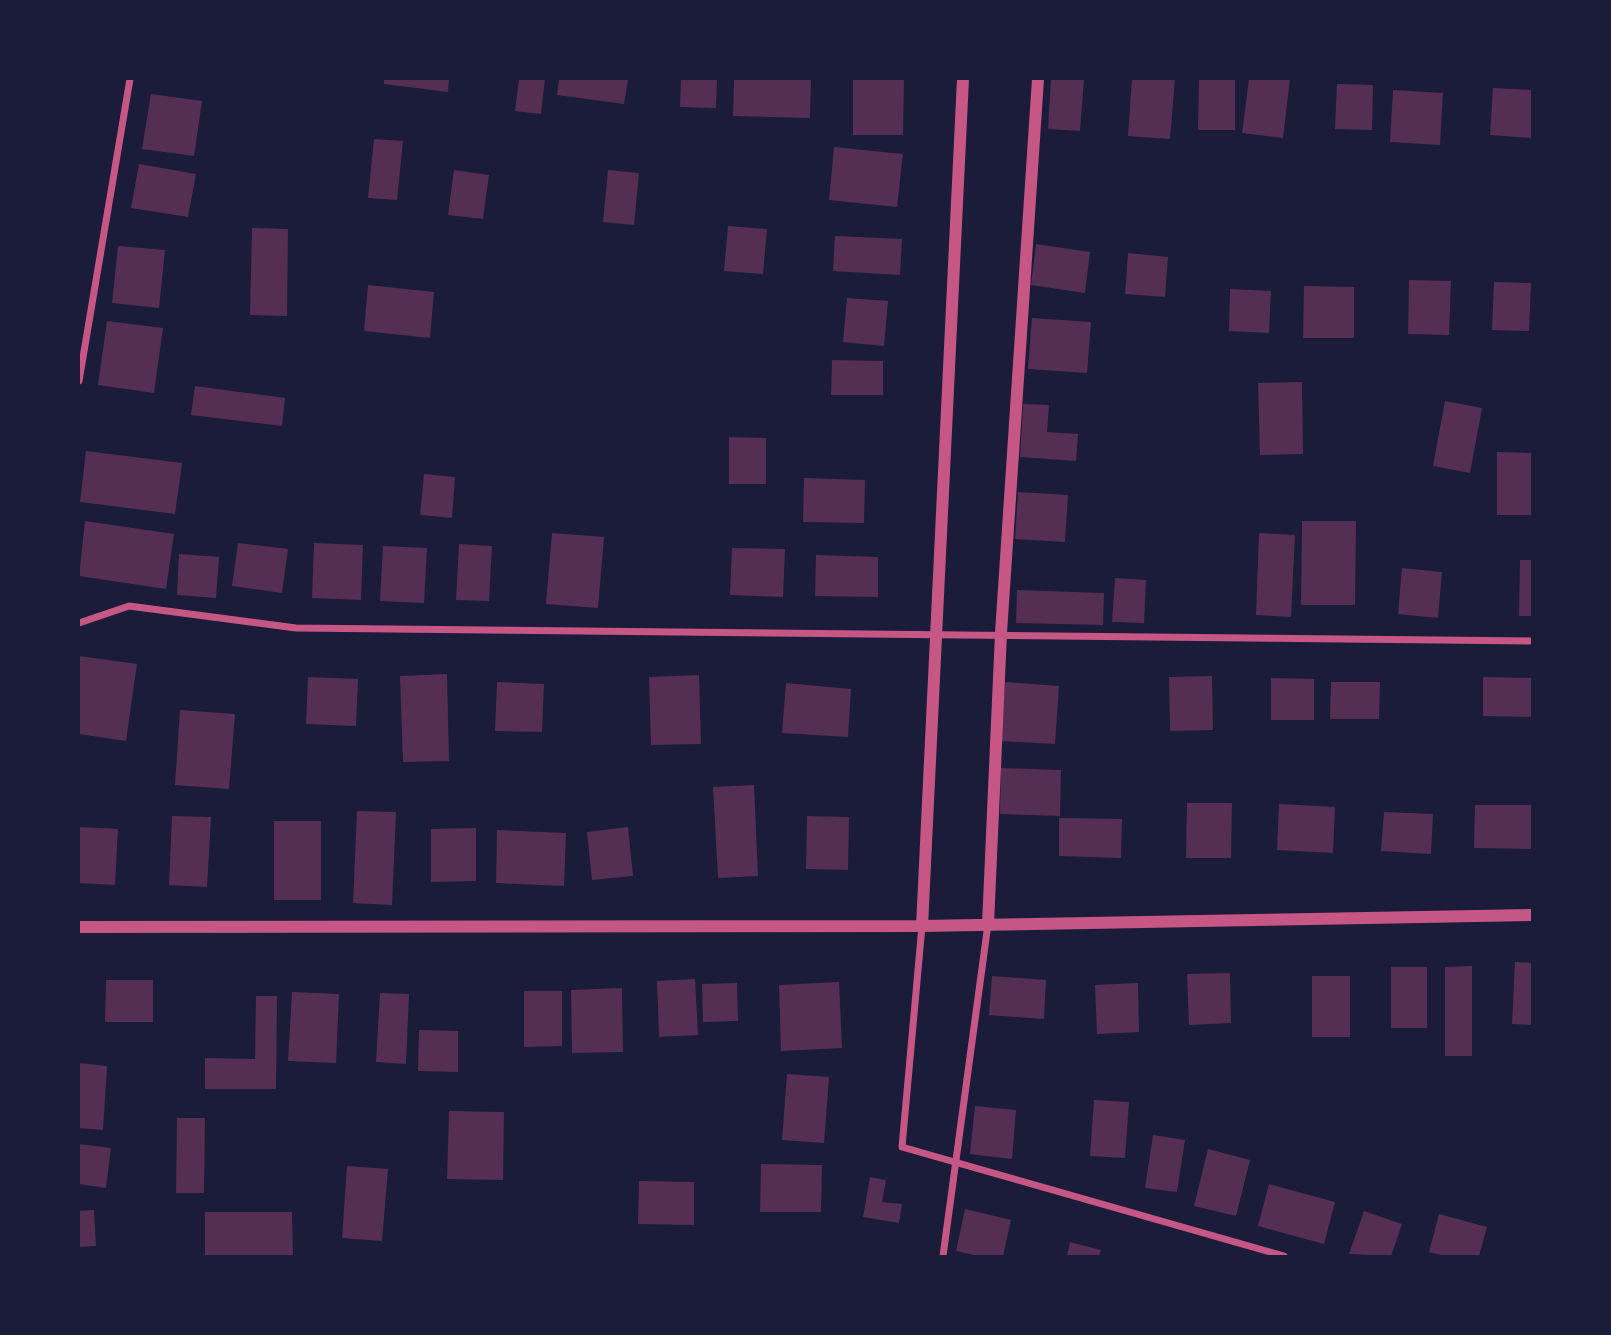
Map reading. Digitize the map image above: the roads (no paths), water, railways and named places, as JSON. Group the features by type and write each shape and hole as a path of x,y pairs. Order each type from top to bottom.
{"street":[{"path":"79,381 130,79"},
{"path":"963,79 934,632 922,926 902,1147 1284,1256"},
{"path":"943,1256 988,924 1001,634 1038,79"},
{"path":"79,622 129,606 296,628 934,632 1532,641"},
{"path":"79,927 922,926 1532,915"}]}
